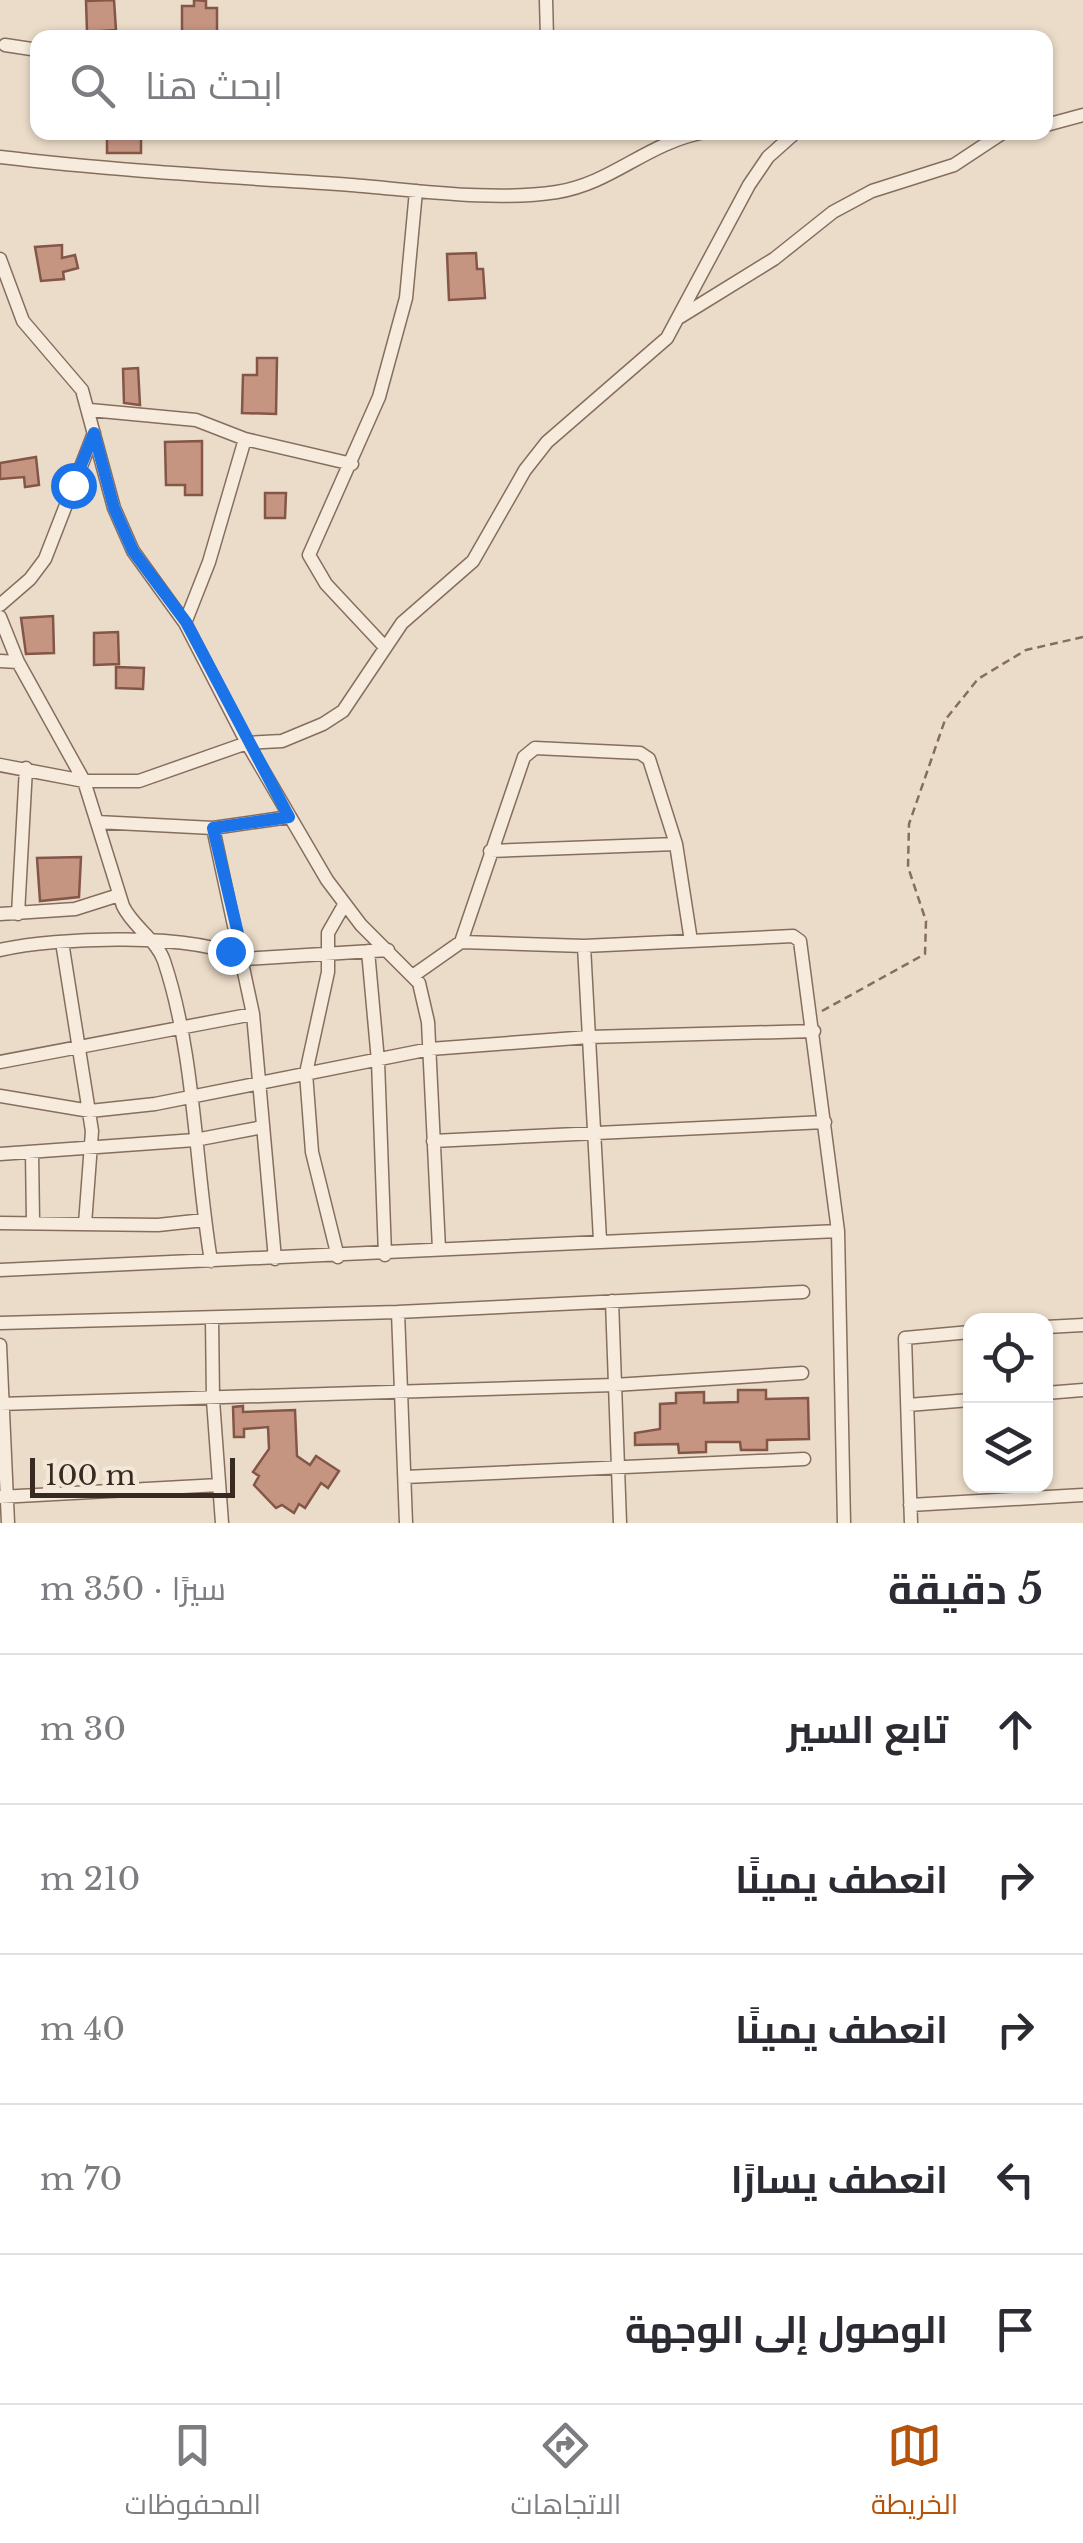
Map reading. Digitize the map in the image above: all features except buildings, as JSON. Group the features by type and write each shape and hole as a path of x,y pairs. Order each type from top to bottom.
{"street":[{"path":"546,0 546,30"},
{"path":"5,45 30,49"},
{"path":"1053,123 1083,115"},
{"path":"0,157 119,171 416,192 556,192 597,182 651,147 676,140"},
{"path":"0,765 84,781 139,781 247,743 282,741 324,724 343,711 383,645 402,623 473,561 525,470 564,423 650,355 678,318 748,185 768,157 787,140"},
{"path":"678,318 774,259 834,212 872,191 954,165 992,140"},
{"path":"383,645 326,584 309,555 379,398 406,298 416,192"},
{"path":"0,259 6,294 36,340 67,370 90,410 122,530 186,622 247,743 344,905 414,975 423,996 430,1049 439,1250"},
{"path":"90,410 169,415 245,439 352,464"},
{"path":"0,604 30,579 45,559 94,433"},
{"path":"186,622 209,562 245,439"},
{"path":"0,617 18,662 84,781 119,895 132,923 164,960 179,1026 211,1261"},
{"path":"0,661 18,662"},
{"path":"461,942 524,756 535,748 646,756 653,766 676,844 691,941"},
{"path":"18,914 26,768"},
{"path":"96,822 213,828 289,817"},
{"path":"213,828 253,1014 274,1259"},
{"path":"490,852 676,844"},
{"path":"0,914 75,908 119,895"},
{"path":"338,1257 312,1152 306,1073 329,954 328,933 344,905"},
{"path":"0,950 128,938 224,950 244,959 388,950"},
{"path":"414,975 461,942 584,946 797,938 803,948 838,1231 844,1523"},
{"path":"62,942 90,1111 85,1224"},
{"path":"584,946 600,1240"},
{"path":"368,951 378,1061 385,1255"},
{"path":"0,1062 253,1014"},
{"path":"0,1096 90,1111 430,1049 588,1037 814,1032"},
{"path":"434,1141 825,1122"},
{"path":"0,1154 195,1140 263,1126"},
{"path":"32,1152 33,1221"},
{"path":"0,1224 33,1221 158,1225 204,1220"},
{"path":"0,1270 838,1231"},
{"path":"0,1323 398,1312 803,1292"},
{"path":"612,1301 620,1523"},
{"path":"398,1312 406,1523"},
{"path":"212,1318 212,1400 222,1523"},
{"path":"1053,1327 1083,1325"},
{"path":"911,1523 906,1338 963,1333"},
{"path":"0,1345 3,1497 8,1523"},
{"path":"2,1404 614,1386 802,1373"},
{"path":"1053,1392 1083,1390"},
{"path":"908,1405 963,1401"},
{"path":"405,1477 804,1459"},
{"path":"3,1497 219,1485"},
{"path":"910,1505 1083,1495"}],"path":[{"path":"812,1016 925,954 926,921 908,868 909,824 945,720 978,679 1026,650 1083,637"}],"route":[{"path":"73,485 94,433 122,530 186,622 289,817 213,828 244,959 230,951"}]}
